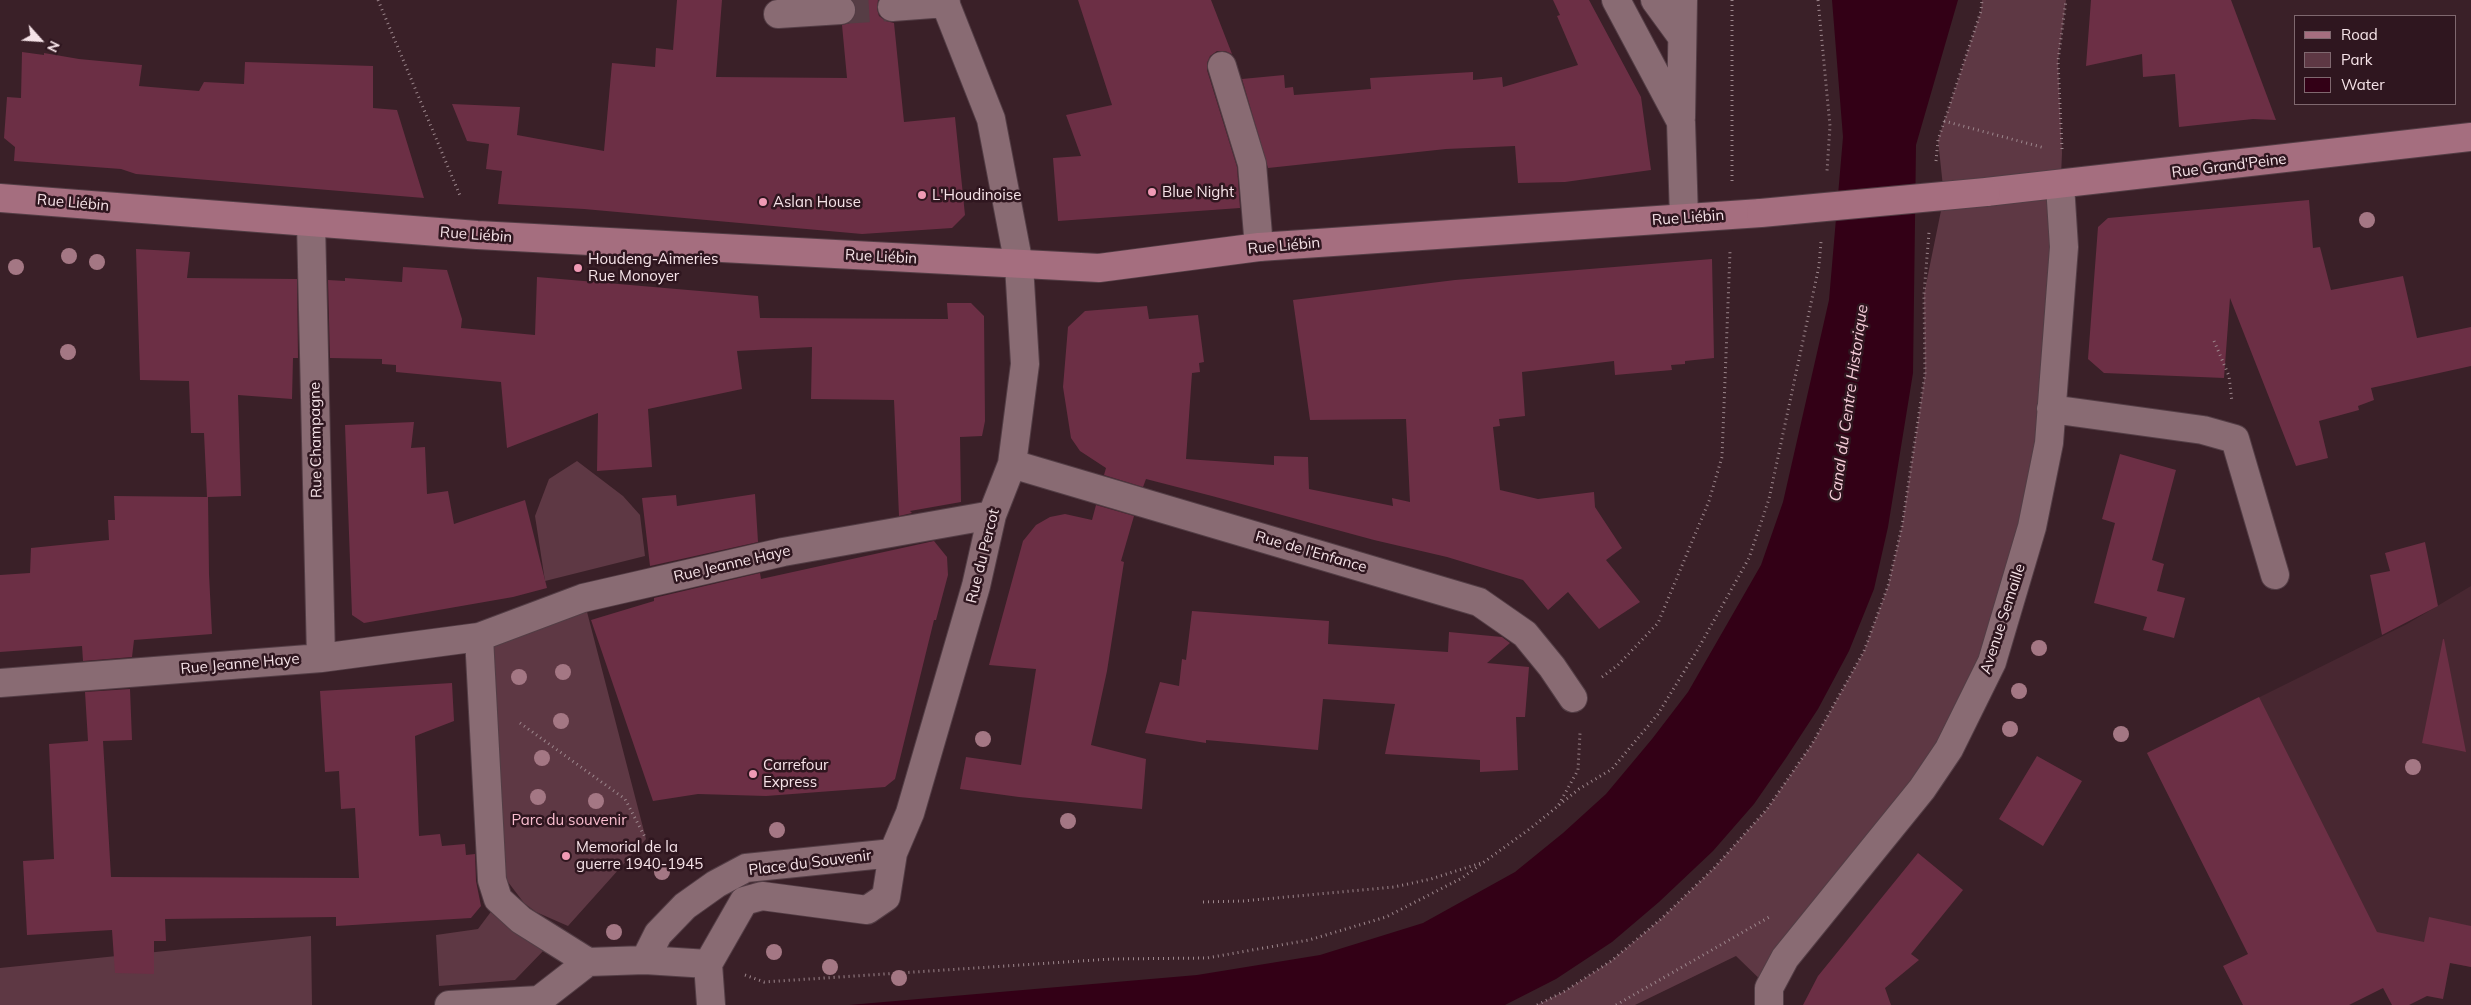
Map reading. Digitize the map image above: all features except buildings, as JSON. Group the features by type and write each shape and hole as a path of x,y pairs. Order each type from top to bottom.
{"main road":[{"name":"Rue Grand'Peine","path":"1986,192 2471,137"},
{"name":"Rue Liébin","path":"0,198 477,235 1100,268 1259,247 1761,213 1986,192"}],"street":[{"path":"1616,0 1681,122"},
{"path":"1655,0 1682,37"},
{"path":"1683,0 1681,122 1684,218"},
{"path":"892,7 945,1"},
{"name":"Rue du Percot","path":"910,814 976,586 992,515 1012,464 1025,364 1019,265 991,119 945,1"},
{"path":"778,14 841,10"},
{"path":"1222,66 1252,164 1259,247"},
{"name":"Avenue Semaille","path":"1769,997 1785,958 1922,789 1949,749 1992,662 2032,527 2049,443 2064,247 2060,185"},
{"name":"Rue Champagne","path":"312,223 321,658"},
{"path":"2051,409 2203,430 2235,439 2275,575"},
{"name":"Rue de l'Enfance","path":"1012,464 1479,602 1525,634 1574,698"},
{"name":"Rue Jeanne Haye","path":"0,683 321,658 478,637 583,598 782,552 992,515"},
{"path":"478,637 492,880 498,898 521,920 588,962 645,960 709,968 711,1005"},
{"name":"Place du Souvenir","path":"709,968 744,901 762,896 867,910 886,897 893,853 910,814"},
{"name":"Place du Souvenir","path":"645,960 658,934 685,906 716,884 746,868 893,853"},
{"path":"448,1005 539,1000 588,962"}],"path":[{"path":"378,0 477,235"},
{"path":"1558,806 1578,770 1581,738 1574,698 1618,665 1658,623 1710,501 1722,457 1732,215 1732,0"},
{"path":"1818,0 1830,126 1827,173"},
{"path":"1935,169 1938,140 1981,11 1982,0"},
{"path":"1944,121 2062,153 2058,61 2066,0"},
{"path":"1537,1005 1565,991 1611,961 1662,918 1714,868 1767,809 1826,720 1864,651 1888,586 1903,517 1925,374 1924,294 1930,226"},
{"path":"709,968 732,970 764,982 1112,959 1207,958 1309,940 1386,917 1462,878 1579,789 1612,769 1658,714 1749,558 1768,499 1819,266 1822,238"},
{"path":"2214,341 2229,376 2235,439"},
{"path":"518,722 625,799 646,839"},
{"path":"1204,902 1243,901 1394,887 1431,879 1484,862"},
{"path":"1616,1005 1772,916"}],"shaded area":[{"path":"2471,586 2471,967 2399,952 2178,813 2147,753 2407,624"}],"green space":[{"path":"1982,0 2066,0 2058,61 2062,153 2051,409 1976,696 1769,988 1736,956 1635,1005 1537,1005 1565,991 1611,961 1662,918 1714,868 1767,809 1812,744 1864,651 1888,586 1902,526 1925,374 1924,294 1944,196 1938,140 1981,11"},
{"path":"577,461 623,496 640,515 645,556 545,581 535,516 549,479"},
{"name":"Parc du souvenir","path":"586,608 646,839 568,926 536,912 524,903 505,878 490,646"},
{"path":"493,909 547,947 515,980 439,986 436,935 478,929"},
{"path":"311,936 312,1005 0,1005 0,968"}],"water":[{"name":"Canal du Centre Historique","path":"1832,0 1958,0 1916,145 1913,373 1888,527 1874,589 1849,651 1818,709 1786,758 1754,804 1713,851 1659,902 1612,942 1556,979 1505,1005 849,1005 1197,975 1320,955 1423,923 1515,872 1563,833 1606,794 1688,692 1761,565 1783,502 1829,300 1843,137"}],"tunnel":[{"path":"841,10 892,7"}],"place":[{"name":"Blue Night","path":"1152,192"},
{"name":"L'Houdinoise","path":"922,195"},
{"name":"Aslan House","path":"763,202"},
{"name":"Houdeng-Aimeries Rue Monoyer","path":"578,268"},
{"name":"Carrefour Express","path":"753,774"},
{"name":"Memorial de la guerre 1940-1945","path":"566,856"}]}
